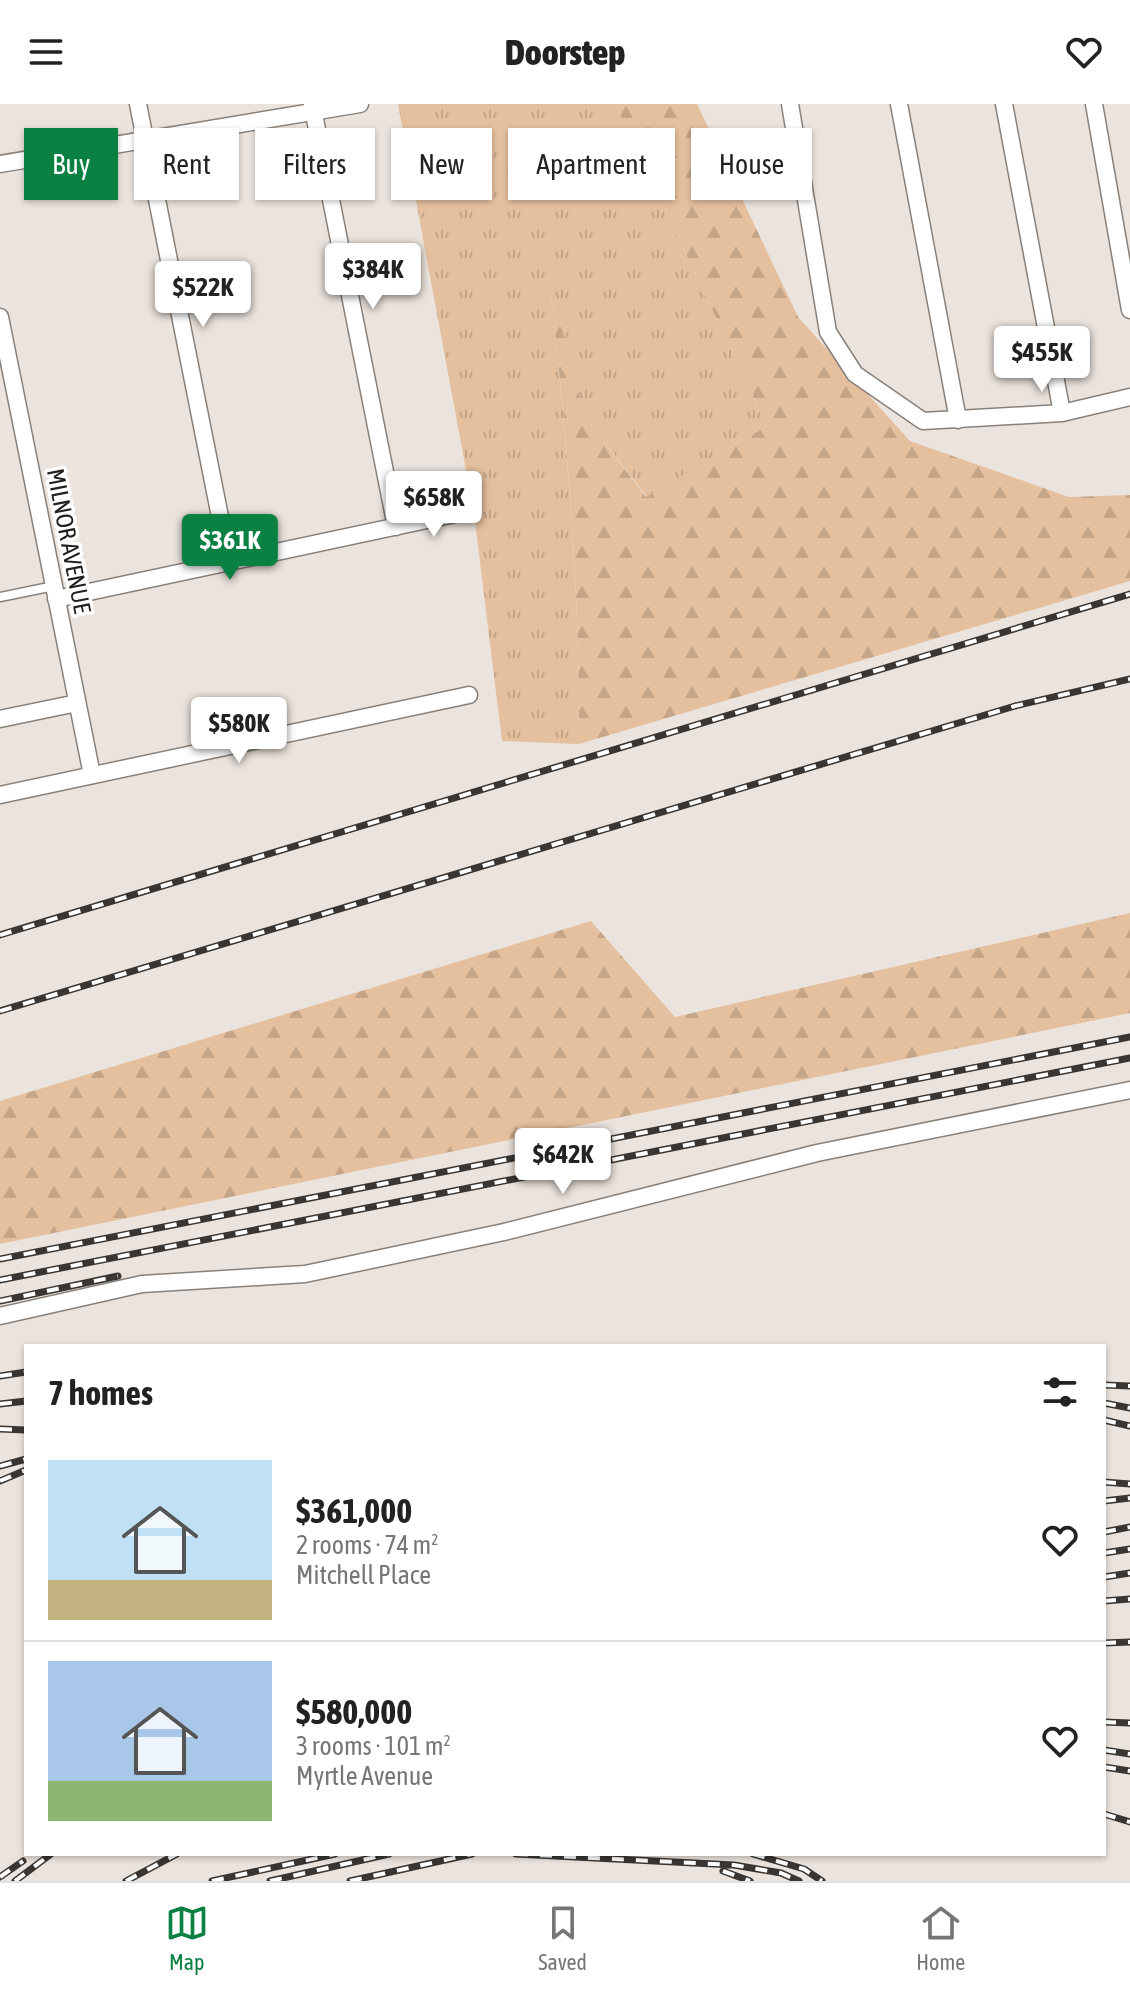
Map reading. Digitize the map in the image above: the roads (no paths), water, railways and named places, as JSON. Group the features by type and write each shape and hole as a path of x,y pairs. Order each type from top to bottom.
{"street":[{"path":"138,104 143,128"},
{"path":"205,128 313,108 360,104"},
{"path":"790,104 828,332 855,374 923,421 1062,413 1130,397"},
{"path":"899,104 958,420"},
{"path":"1004,104 1062,413"},
{"path":"1094,104 1130,310"},
{"path":"313,108 396,527"},
{"path":"0,164 134,141"},
{"path":"157,200 229,562"},
{"name":"MILNOR AVENUE","path":"0,317 92,775"},
{"path":"55,592 229,562 464,512"},
{"path":"0,795 469,695"},
{"path":"0,719 77,703"},
{"path":"0,1316 142,1284 305,1274 504,1232 817,1153 1130,1090"}],"lane":[{"path":"0,597 55,592"}],"railway":[{"path":"0,935 1130,594"},
{"path":"0,1011 1015,706 1130,679"},
{"path":"0,1259 1130,1037"},
{"path":"0,1280 1130,1058"},
{"path":"0,1301 118,1276"},
{"path":"0,1376 24,1372"},
{"path":"1106,1385 1130,1386"},
{"path":"0,1404 24,1401"},
{"path":"1106,1403 1130,1408"},
{"path":"1106,1420 1130,1426"},
{"path":"0,1429 24,1430"},
{"path":"0,1466 24,1460"},
{"path":"0,1481 24,1471"},
{"path":"1106,1482 1130,1484"},
{"path":"1106,1501 1130,1498"},
{"path":"1106,1532 1130,1527"},
{"path":"1106,1553 1130,1549"},
{"path":"1106,1577 1130,1573"},
{"path":"1106,1601 1130,1599"},
{"path":"1106,1643 1130,1642"},
{"path":"1106,1722 1130,1723"},
{"path":"1106,1750 1130,1754"},
{"path":"1106,1767 1130,1771"},
{"path":"1106,1815 1130,1822"},
{"path":"15,1881 48,1856"},
{"path":"126,1881 173,1856"},
{"path":"212,1881 326,1856"},
{"path":"270,1881 380,1856"},
{"path":"350,1881 463,1856"},
{"path":"556,1856 734,1865 781,1873 799,1881"},
{"path":"760,1856 804,1869 822,1881"},
{"path":"0,1877 23,1861"},
{"path":"723,1871 750,1881"}]}
